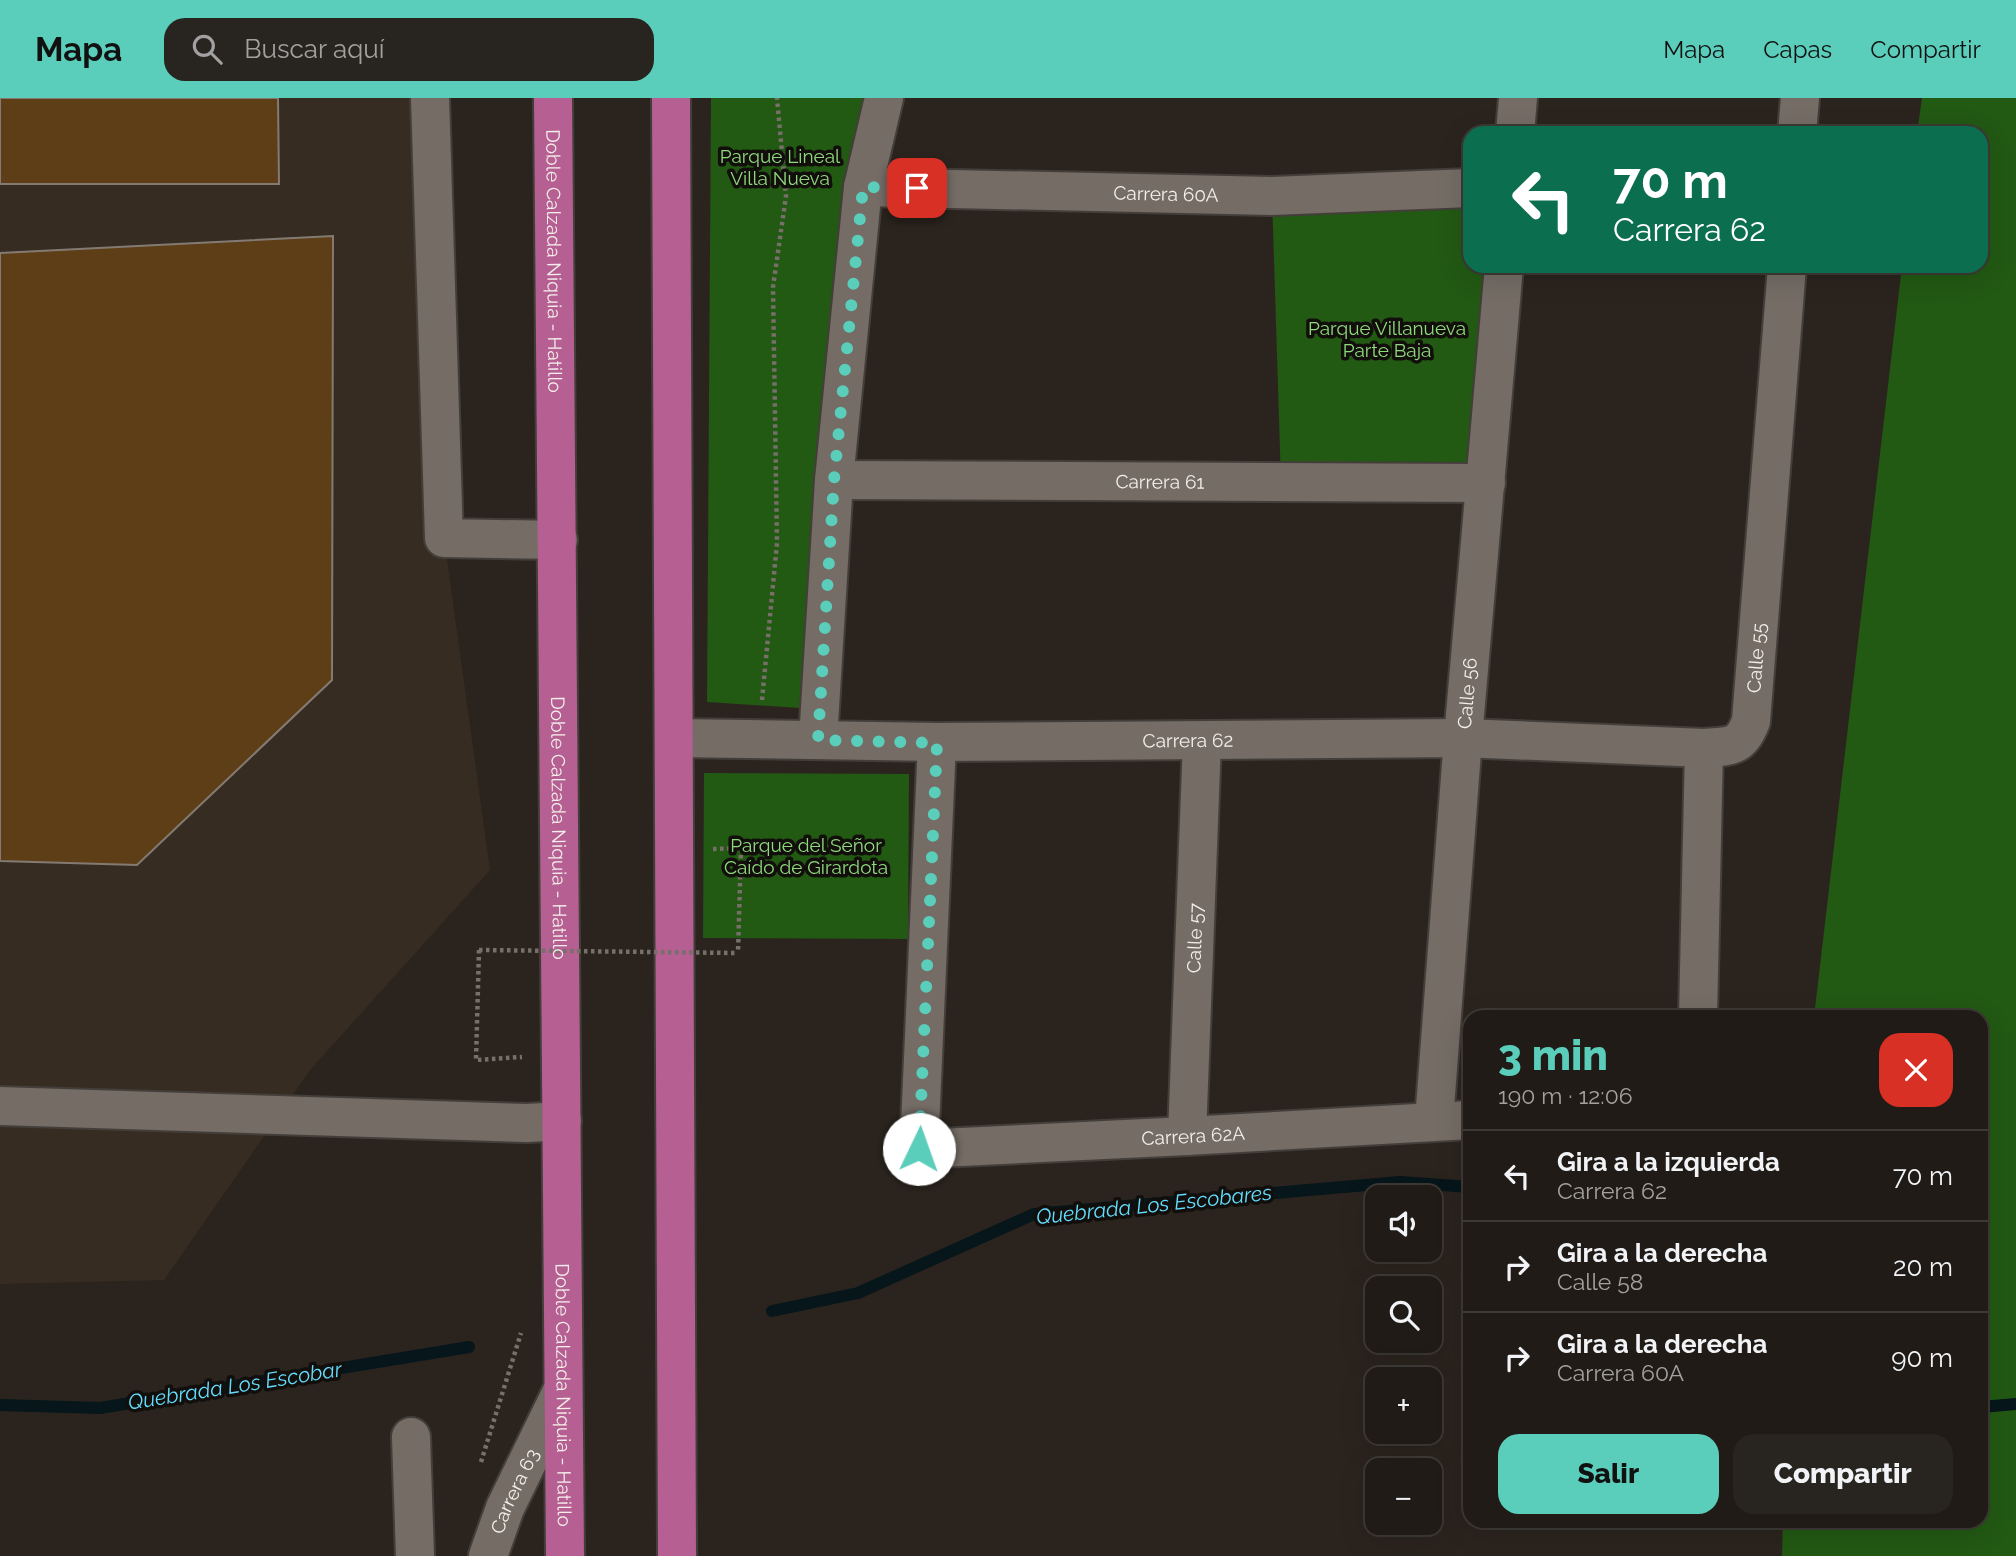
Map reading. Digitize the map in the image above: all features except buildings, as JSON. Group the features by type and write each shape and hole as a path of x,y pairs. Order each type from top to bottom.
{"highway":[{"name":"Doble Calzada Niquia - Hatillo","path":"553,98 565,1556"},
{"path":"671,98 677,1556"}],"street":[{"path":"430,98 444,538 558,540"},
{"path":"818,740 834,480 863,187 884,98"},
{"path":"1516,126 1518,98"},
{"path":"1798,126 1800,98"},
{"name":"Carrera 60A","path":"863,187 1272,196 1463,188"},
{"name":"Calle 56","path":"1452,1121 1463,738 1503,273"},
{"name":"Calle 55","path":"1704,748 1733,746 1745,736 1752,721 1786,273"},
{"name":"Carrera 61","path":"834,480 1486,483"},
{"name":"Carrera 62","path":"674,737 937,743 1463,738 1704,748"},
{"name":"Calle 57","path":"1187,1136 1202,741"},
{"name":"Carrera 62A","path":"937,743 919,1149 1452,1121"},
{"path":"1698,1010 1704,748"},
{"path":"0,1106 513,1122 562,1121"},
{"name":"Carrera 63","path":"488,1556 505,1507 563,1389"},
{"path":"411,1437 415,1556"}],"path":[{"path":"761,739 761,706 777,543 772,287 786,197 777,98"},
{"path":"476,1060 478,950 738,953 741,848"}],"shaded area":[{"path":"0,98 430,98 444,538 490,870 310,1070 164,1280 0,1284"}],"green space":[{"name":"Parque Lineal Villa Nueva","path":"711,98 868,98 816,709 707,702"},
{"path":"1922,98 2016,98 2016,1556 1782,1556 1783,1528 1988,1528 1988,1010 1815,1010 1901,273 1988,273 1988,126 1918,126"},
{"name":"Parque Villanueva Parte Baja","path":"1463,188 1463,273 1503,273 1486,483 1281,482 1272,196"},
{"name":"Parque del Señor Caído de Girardota","path":"704,773 909,774 908,939 703,938"}],"waterway":[{"name":"Quebrada Los Escobares","path":"772,1311 858,1293 1034,1214 1400,1182 1463,1186"},
{"name":"Quebrada Los Escobar","path":"0,1405 100,1408 469,1347"},
{"name":"Quebrada Los Escobares","path":"1988,1406 2016,1404"}],"route":[{"path":"917,188 863,187 834,480 818,740 937,743 919,1149"}]}
